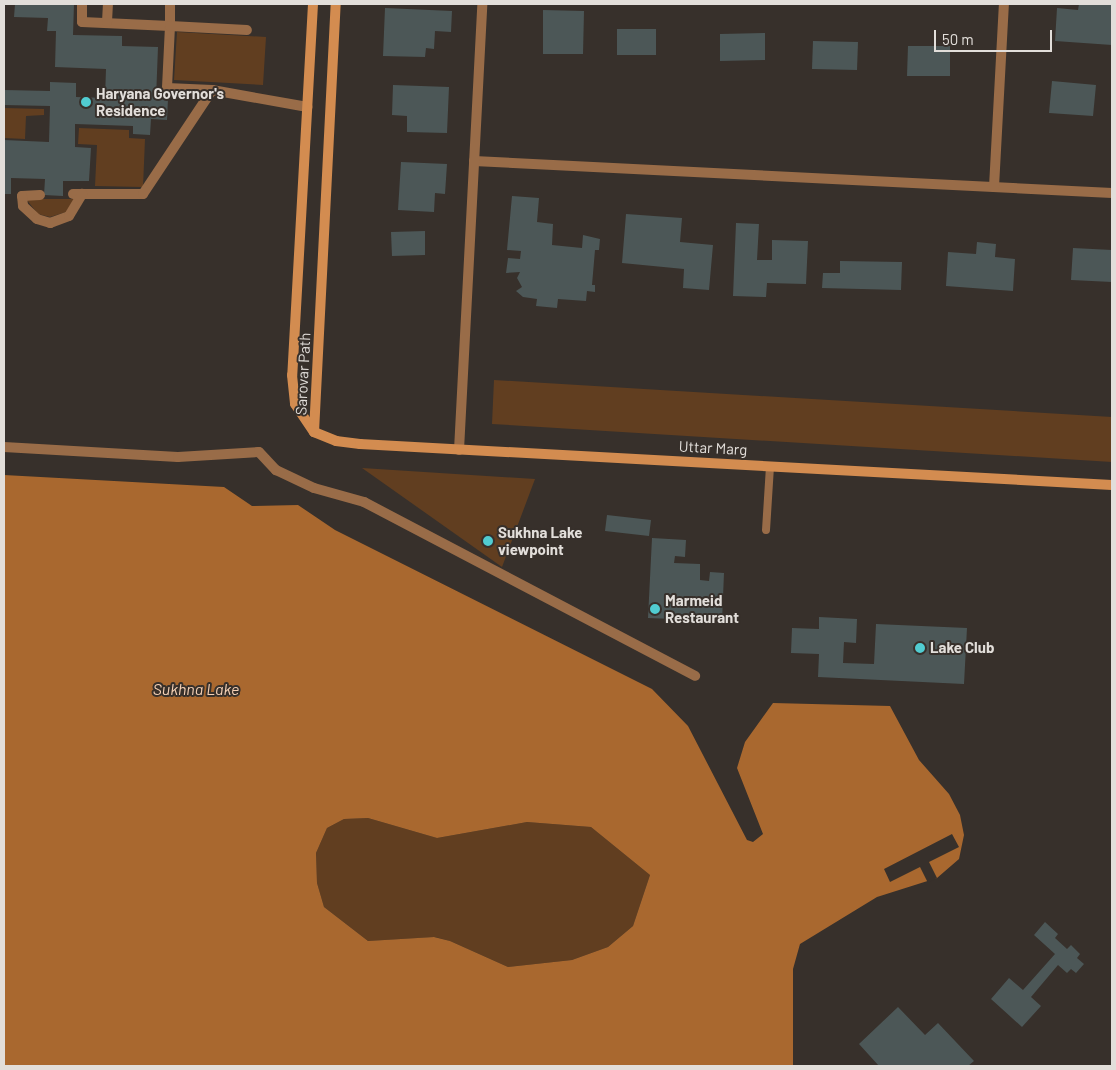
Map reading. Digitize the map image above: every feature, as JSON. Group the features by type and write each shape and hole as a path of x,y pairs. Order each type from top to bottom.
{"main road":[{"name":"Sarovar Path","path":"313,4 292,375 296,404 314,432"},
{"name":"Sarovar Path","path":"314,432 336,4"},
{"name":"Uttar Marg","path":"314,432 336,441 360,444 1112,485"}],"street":[{"path":"82,4 82,22 247,30"},
{"path":"107,22 108,4"},
{"path":"170,4 167,88 212,90 307,107"},
{"path":"459,450 482,4"},
{"path":"994,187 1004,4"},
{"path":"40,195 22,196 23,206 37,219 50,223 69,216 78,194 144,194 212,90"},
{"path":"474,161 1112,193"},
{"path":"4,447 178,457 259,452 276,470 314,488 364,502 695,676"}],"lane":[{"path":"766,530 770,466"}],"shaded area":[{"path":"177,32 266,37 263,85 174,80"},
{"path":"4,108 44,109 44,115 26,116 25,139 4,138"},
{"path":"79,128 129,130 129,138 145,139 143,187 95,186 97,145 78,144"},
{"path":"26,199 77,199 66,212 50,217 38,214"},
{"path":"494,380 1112,417 1112,462 492,424"},
{"path":"362,468 535,479 502,567"},
{"path":"368,818 437,838 527,822 591,827 650,875 633,926 608,947 572,960 508,967 450,941 435,937 368,941 324,907 317,883 316,853 327,828 344,819"}],"water":[{"name":"Sukhna Lake","path":"4,475 224,487 252,506 298,505 335,530 652,689 688,726 747,840 753,842 763,834 737,768 745,742 773,703 890,706 919,760 949,794 960,815 964,835 959,859 937,878 877,897 800,944 793,969 793,1066 4,1066","holes":["368,818 437,838 527,822 591,827 650,875 633,926 608,947 572,960 508,967 450,941 434,937 368,941 324,907 317,883 316,853 327,828 344,819"]}],"pier":[{"path":"952,834 959,847 929,862 937,878 928,883 920,867 890,882 884,869"}],"building":[{"name":"Haryana Governor's Residence","path":"15,4 74,4 73,35 122,36 122,46 158,47 156,99 168,99 167,120 151,119 150,135 133,134 133,126 75,124 75,147 91,148 89,181 63,181 63,196 44,195 45,179 11,178 11,194 4,194 4,140 49,142 50,106 4,105 4,90 50,91 50,82 76,83 76,97 105,98 106,69 55,67 56,31 47,31 48,18 14,17"},
{"path":"1079,4 1112,4 1112,45 1055,41 1057,8 1078,10"},
{"path":"385,8 452,11 451,32 435,31 434,49 426,48 425,57 383,56"},
{"path":"543,10 584,11 583,54 543,54"},
{"path":"617,29 656,29 656,55 617,55"},
{"path":"765,33 765,60 720,61 720,34"},
{"path":"813,41 858,42 857,70 812,69"},
{"path":"908,46 950,46 950,76 907,76"},
{"path":"1052,81 1096,85 1093,116 1049,113"},
{"path":"393,85 449,87 447,133 407,132 407,116 392,115"},
{"path":"401,162 447,164 445,194 435,193 434,212 398,210"},
{"path":"512,196 539,198 537,222 553,224 552,245 582,248 583,235 600,239 599,250 595,250 592,285 595,285 595,292 587,291 586,301 558,299 557,308 536,306 537,299 523,297 516,291 522,287 517,278 520,272 506,273 508,258 520,259 521,251 507,250"},
{"path":"626,214 682,218 680,242 713,245 709,290 683,288 684,269 622,263"},
{"path":"736,223 759,224 757,260 772,260 772,240 808,241 806,284 767,283 766,297 733,296"},
{"path":"425,231 425,255 392,256 391,232"},
{"path":"977,242 996,244 995,257 1015,259 1013,291 946,286 948,252 976,254"},
{"path":"1073,248 1112,250 1112,282 1071,280"},
{"path":"840,261 902,262 901,290 822,288 823,273 840,273"},
{"path":"607,515 651,520 649,536 605,531"},
{"path":"652,538 686,540 685,557 675,556 674,563 700,564 700,580 709,581 710,572 724,573 722,621 648,618"},
{"name":"Lake Club","path":"819,617 857,619 856,643 844,642 843,663 874,664 876,624 967,628 964,684 818,677 819,654 791,653 792,628 819,629"},
{"path":"1045,922 1058,934 1055,938 1067,949 1071,945 1080,954 1077,958 1084,964 1076,973 1071,969 1067,973 1058,965 1031,997 1041,1006 1022,1027 991,999 1009,978 1023,990 1055,954 1034,935"},
{"path":"898,1007 925,1035 938,1023 974,1061 968,1066 879,1066 859,1044"}],"place":[{"name":"Haryana Governor's Residence","path":"86,102"},
{"name":"Sukhna Lake viewpoint","path":"488,541"},
{"name":"Marmeid Restaurant","path":"655,609"},
{"name":"Lake Club","path":"920,648"}]}
